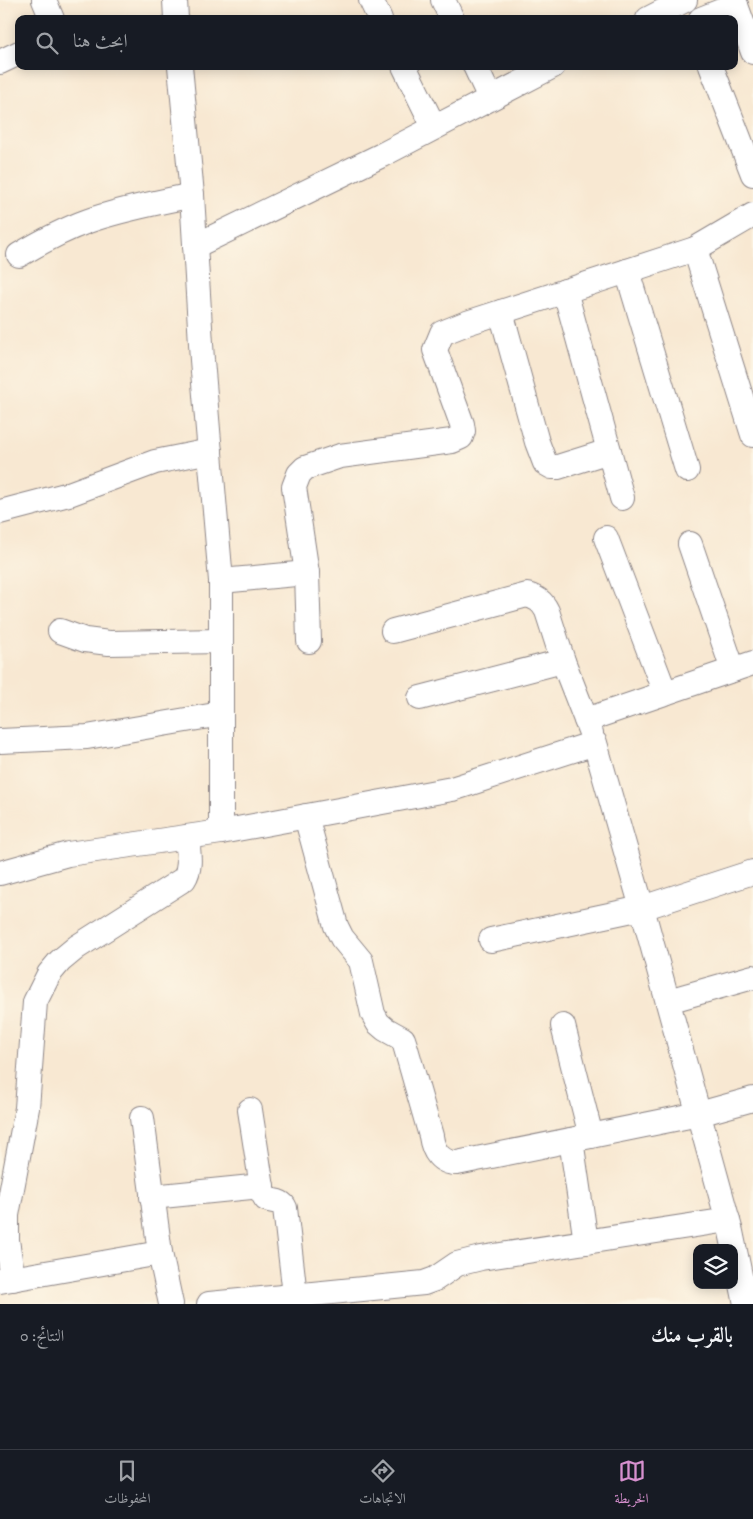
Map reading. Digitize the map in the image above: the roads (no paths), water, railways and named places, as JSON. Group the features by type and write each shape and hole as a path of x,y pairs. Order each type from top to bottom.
{"street":[{"path":"44,0 50,15"},
{"path":"175,0 176,15"},
{"path":"371,0 378,15"},
{"path":"443,0 450,15"},
{"path":"656,15 685,0 691,15"},
{"path":"709,15 735,2 753,52"},
{"path":"0,62 15,55"},
{"path":"180,70 192,195 202,360 221,581 221,832"},
{"path":"406,70 434,127"},
{"path":"477,70 490,98"},
{"path":"195,246 382,155 545,70"},
{"path":"713,70 753,174"},
{"path":"19,255 48,238 88,221 192,195"},
{"path":"309,641 307,573 294,487 299,474 305,468 340,456 452,441 461,437 463,431 462,424 435,350 442,333 695,249 753,214"},
{"path":"695,249 753,435"},
{"path":"627,271 687,470"},
{"path":"565,291 622,498"},
{"path":"501,312 537,442 545,463 552,467 558,466 609,451"},
{"path":"0,512 69,494 155,462 210,451"},
{"path":"606,538 665,693"},
{"path":"586,720 743,667 690,544"},
{"path":"221,581 307,573"},
{"path":"393,631 527,595 544,603 563,661 595,742 728,1220 746,1304"},
{"path":"60,631 85,640 109,643 221,641"},
{"path":"420,698 563,661"},
{"path":"0,741 87,737 221,714"},
{"path":"0,873 68,854 221,832 452,790 595,742"},
{"path":"306,816 336,926 342,938 361,961 373,1014 378,1023 385,1030 403,1039 406,1044 431,1136 432,1148 442,1161 457,1163 699,1114 753,1099"},
{"path":"160,1253 7,1280 7,1215 28,1108 35,1002 49,974 60,961 77,947 184,879 188,874 189,866 187,837"},
{"path":"491,940 642,908 753,872"},
{"path":"668,1001 753,977"},
{"path":"563,1026 581,1138 586,1242"},
{"path":"250,1110 262,1186 266,1199 279,1202 285,1208 295,1295"},
{"path":"142,1118 160,1253 171,1304"},
{"path":"152,1197 262,1186"},
{"path":"209,1304 424,1282 435,1279 457,1264 469,1261 728,1220"}]}
